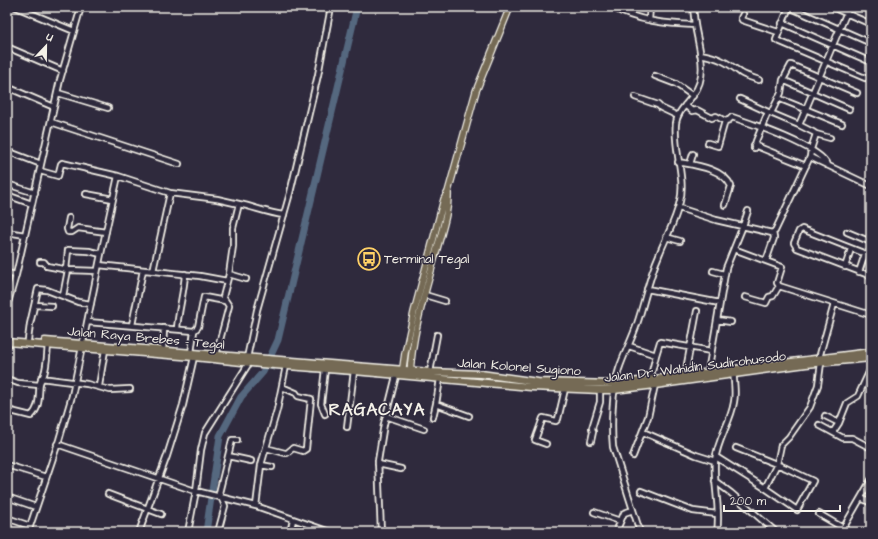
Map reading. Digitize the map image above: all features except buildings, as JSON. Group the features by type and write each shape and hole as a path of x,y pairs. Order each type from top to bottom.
{"highway":[{"name":"Jalan Raya Brebes - Tegal","path":"7,338 105,350 248,360"},
{"name":"Jalan Raya Brebes - Tegal","path":"7,342 163,350 192,355 216,355 283,364"},
{"path":"820,360 871,352"},
{"name":"Jalan Dr. Wahidin Sudirohusodo","path":"398,374 440,381 600,390 615,387 655,385 820,360 871,358"},
{"name":"Jalan Kolonel Sugiono","path":"283,364 398,374"},
{"name":"Jalan Kolonel Sugiono","path":"283,364 324,372 398,374 410,370 481,374 538,382 615,387 650,380 708,372 734,372"}],"main road":[{"path":"398,374 444,199 448,192 476,91 510,7"},
{"path":"410,377 418,324 444,221 448,192"},
{"path":"412,323 418,324"}],"street":[{"path":"16,7 74,32"},
{"path":"7,306 9,290 16,275 54,107 81,7"},
{"path":"188,532 197,491 201,450 205,433 248,360 256,317 284,215 318,75 331,7"},
{"path":"612,7 626,14 649,20 695,26"},
{"path":"649,20 650,7"},
{"path":"640,532 632,511 613,447 612,436 615,387 619,369 637,324 658,256 678,208 682,189 678,162 676,123 678,116 693,96 702,78 693,7"},
{"path":"865,78 776,40 789,7 871,43"},
{"path":"832,7 871,24"},
{"path":"799,125 849,7"},
{"path":"743,14 741,18 742,20 778,32"},
{"path":"782,23 871,62"},
{"path":"7,47 63,71"},
{"path":"700,54 715,57 732,66 741,73 759,80"},
{"path":"806,166 754,147 778,98 781,91 781,84 791,65 857,93"},
{"path":"655,76 676,84 693,96"},
{"path":"783,80 849,109"},
{"path":"7,87 54,107"},
{"path":"58,93 108,108"},
{"path":"635,97 658,105 678,116"},
{"path":"778,98 842,124"},
{"path":"740,99 816,134 830,138"},
{"path":"685,106 692,111 697,110 712,118 715,116 729,120 732,117 762,128 811,149 824,159 827,165"},
{"path":"708,143 718,146 726,120"},
{"path":"51,122 179,164"},
{"path":"766,261 774,238 773,232 806,166 816,134"},
{"path":"7,151 41,164"},
{"path":"690,164 693,154"},
{"path":"810,156 871,186"},
{"path":"678,162 717,172 727,181 730,186 725,205"},
{"path":"40,171 58,176 62,163 118,176 170,193 217,199 284,215"},
{"path":"28,532 57,444 75,382 118,176"},
{"path":"10,185 35,193"},
{"path":"153,271 170,193"},
{"path":"86,194 114,199"},
{"path":"7,195 32,204"},
{"path":"216,355 229,306 223,297 229,274 234,228 239,204"},
{"path":"678,208 716,220 769,233 773,232"},
{"path":"708,372 724,274 744,226 748,211"},
{"path":"69,218 67,229 68,232 72,232 78,228 106,232"},
{"path":"871,256 802,229 799,231 794,243 797,248 871,276"},
{"path":"7,232 25,235"},
{"path":"847,232 871,242"},
{"path":"666,237 680,241"},
{"path":"734,249 782,267 777,283 779,286 774,295 769,297 766,303 745,296"},
{"path":"845,267 851,249"},
{"path":"63,296 68,250 89,251 101,254"},
{"path":"859,272 865,254"},
{"path":"40,262 44,262 47,266 67,270 98,271"},
{"path":"99,265 185,274 227,281"},
{"path":"132,325 143,270"},
{"path":"713,271 724,274"},
{"path":"7,273 16,275"},
{"path":"177,329 178,313 185,274"},
{"path":"229,274 246,279"},
{"path":"779,286 871,315"},
{"path":"28,340 38,289 47,290 78,302 91,304"},
{"path":"647,289 720,302"},
{"path":"425,295 445,301"},
{"path":"139,532 160,478 183,405 192,355 194,331 198,327 204,297 225,301"},
{"path":"765,488 777,464 781,444 789,437 810,407 818,385 820,360 834,304"},
{"path":"35,305 52,306"},
{"path":"685,375 697,311"},
{"path":"717,320 731,322"},
{"path":"88,322 194,331"},
{"path":"163,350 164,328"},
{"path":"430,372 437,335"},
{"path":"650,380 660,342 690,346 711,351"},
{"path":"7,410 26,416 33,416 38,406 39,385 44,374 48,345"},
{"path":"629,346 656,355"},
{"path":"99,386 105,350"},
{"path":"256,506 261,465 282,387 283,364"},
{"path":"834,432 847,404 858,397 870,375 871,368"},
{"path":"324,372 321,404 325,414"},
{"path":"717,532 715,481 716,459 723,433 734,403 734,372"},
{"path":"347,427 354,374"},
{"path":"381,532 378,464 380,443 398,374"},
{"path":"41,378 99,386 110,390 130,389"},
{"path":"7,379 18,383 39,385"},
{"path":"433,417 440,381"},
{"path":"633,456 648,417 655,385"},
{"path":"266,448 285,453 288,453 293,448 303,451 306,449 311,400 298,396 296,393 282,387"},
{"path":"546,444 534,440 543,418 556,421 558,419 565,389"},
{"path":"591,441 593,432 592,428 600,402 600,390"},
{"path":"436,404 470,416"},
{"path":"386,416 424,429"},
{"path":"825,416 839,423"},
{"path":"819,425 843,438 852,438 871,448"},
{"path":"643,432 696,455 716,459 765,488 797,510 813,483 812,480 777,464 744,454 736,448"},
{"path":"218,532 224,508 222,497 219,493 232,440 237,440"},
{"path":"57,444 197,491 256,506 330,532"},
{"path":"228,456 251,461"},
{"path":"378,464 401,470"},
{"path":"261,465 272,467"},
{"path":"10,466 46,477"},
{"path":"819,514 842,530 863,499 871,480"},
{"path":"715,481 731,492 776,532"},
{"path":"641,491 693,511 717,514"},
{"path":"108,494 161,514"},
{"path":"7,497 36,507"},
{"path":"863,499 871,503"},
{"path":"616,532 624,512 632,511"},
{"path":"594,512 620,521"},
{"path":"7,518 30,526"},
{"path":"290,532 293,520"}],"waterway":[{"path":"206,532 220,436 241,397 263,372 278,340 357,7"},
{"path":"265,368 274,370"},
{"path":"311,372 322,372"},
{"path":"327,373 352,375"},
{"path":"355,375 394,378"},
{"path":"397,378 438,382"},
{"path":"441,383 456,383"},
{"path":"473,385 489,387"}],"place":[{"name":"Terminal Tegal","path":"369,259"}],"district":[{"name":"RAGACAYA","path":"377,410"}]}
